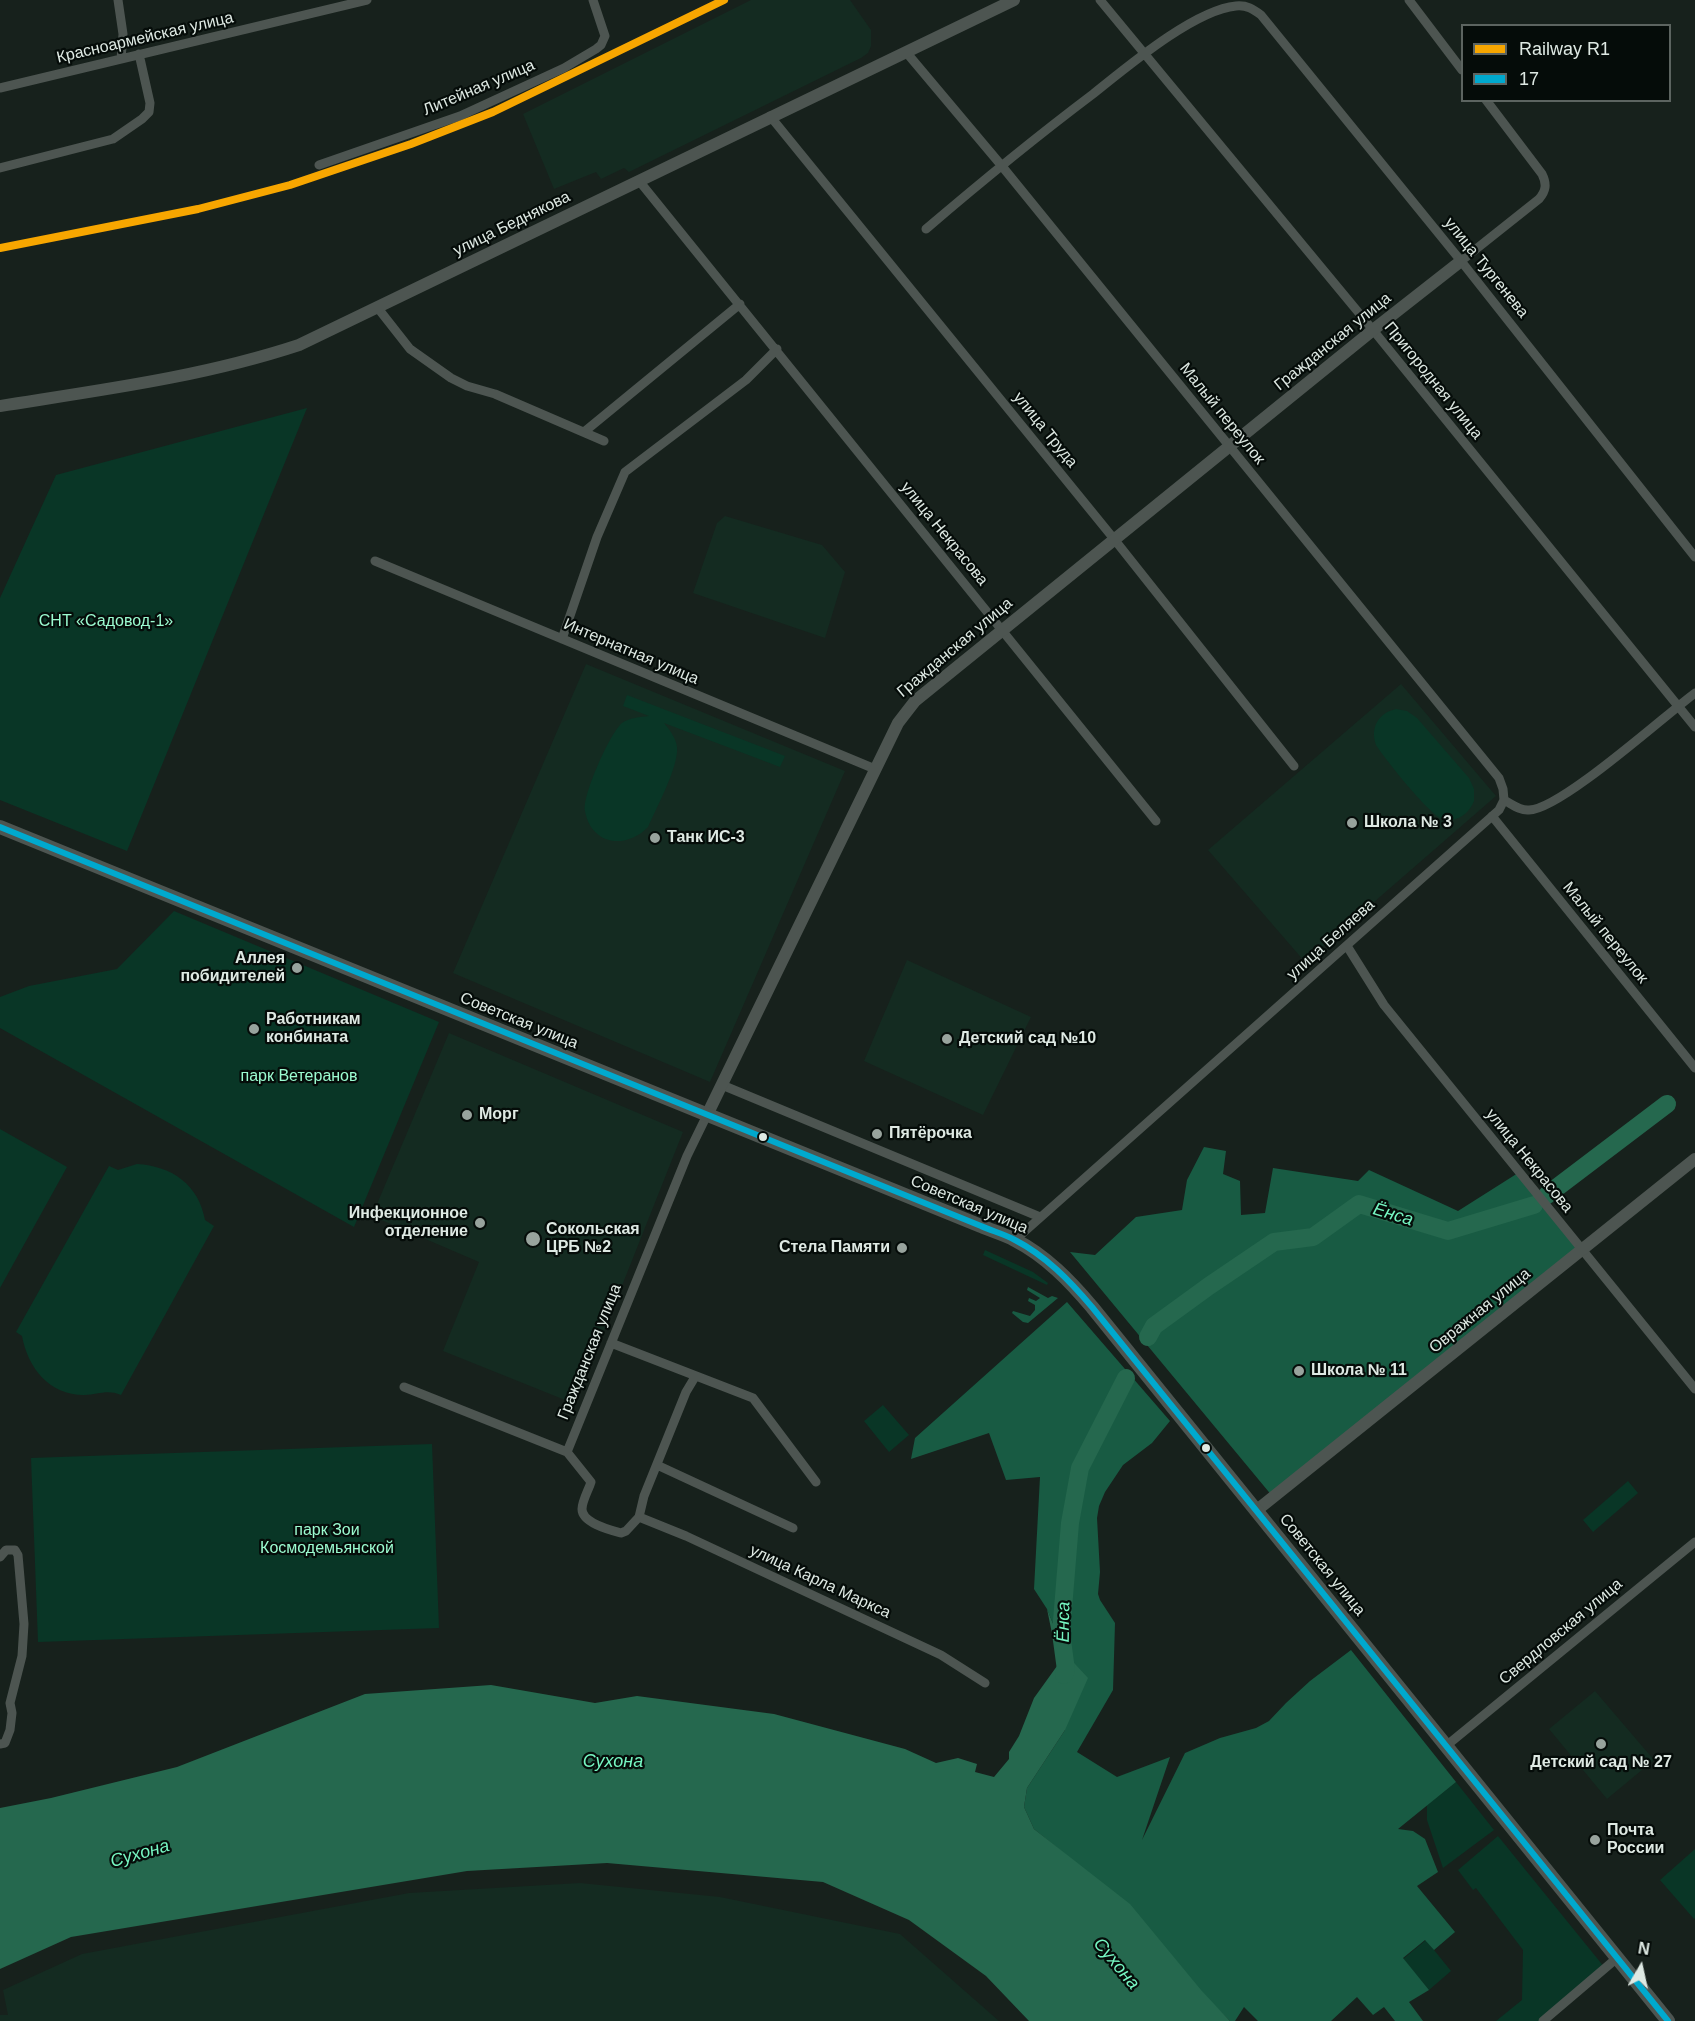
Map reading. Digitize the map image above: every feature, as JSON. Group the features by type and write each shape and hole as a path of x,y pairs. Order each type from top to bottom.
{"main road":[{"name":"Советская улица","path":"0,827 1015,1240 1056,1268 1079,1291 1257,1510 1668,2021"}],"street":[{"path":"118,0 123,34 121,58"},
{"name":"Красноармейская улица","path":"0,88 367,0"},
{"name":"Литейная улица","path":"319,165 460,116 564,68 596,49 601,45 605,31 593,0"},
{"name":"улица Беднякова","path":"0,406 167,379 254,360 300,345 1014,0"},
{"name":"Пригородная улица","path":"1100,0 1695,727"},
{"path":"1408,0 1461,69"},
{"name":"улица Тургенева","path":"1144,54 1192,22 1222,10 1245,6 1261,15 1461,261 1695,557"},
{"name":"Малый переулок","path":"906,52 1001,165 1498,778 1503,789 1504,800"},
{"path":"0,168 113,139 142,119 149,112 150,103 139,54"},
{"path":"926,229 1001,165 1144,54"},
{"name":"Гражданская улица","path":"567,1452 687,1156 898,723 915,700 1372,330 1539,199 1546,188 1542,174 1488,102"},
{"name":"улица Труда","path":"770,116 1114,539 1293,766"},
{"name":"улица Некрасова","path":"640,182 1156,821"},
{"path":"584,432 740,304"},
{"path":"377,307 410,349 451,378 467,386 495,394 604,441"},
{"path":"562,639 597,537 625,472 746,380 777,349"},
{"name":"Интернатная улица","path":"375,561 875,769"},
{"path":"1504,800 1530,811 1559,799 1695,693"},
{"name":"улица Беляева","path":"1015,1240 1499,810 1504,800"},
{"name":"Малый переулок","path":"1492,816 1695,1068"},
{"name":"улица Некрасова","path":"1347,946 1384,1005 1507,1160 1695,1389"},
{"name":"Советская улица","path":"722,1084 1040,1217"},
{"name":"Овражная улица","path":"1257,1510 1695,1159"},
{"path":"611,1343 753,1398 816,1482"},
{"path":"404,1387 567,1452 591,1482 582,1507 586,1518 621,1533 626,1532 639,1517 644,1496 686,1392 695,1377"},
{"path":"657,1466 793,1528"},
{"name":"улица Карла Маркса","path":"639,1517 686,1536 941,1655 985,1683"},
{"name":"Свердловская улица","path":"1446,1746 1695,1542"},
{"path":"0,1557 6,1550 15,1550 18,1555 24,1624 22,1656 10,1702 12,1713 10,1730 5,1743 0,1744"},
{"path":"1543,2021 1617,1958"}],"shaded area":[{"path":"751,0 850,0 871,30 871,46 868,53 861,58 629,172 624,168 601,179 596,172 554,189 523,114"},
{"path":"725,516 822,545 845,572 825,638 693,593 717,523"},
{"path":"586,664 845,771 710,1082 453,973"},
{"name":"Школа № 3","path":"1401,684 1496,796 1305,962 1208,850"},
{"name":"Детский сад №10","path":"907,960 1031,1017 983,1115 864,1061"},
{"name":"Сокольская ЦРБ №2","path":"449,1033 683,1132 575,1404 443,1351 479,1262 372,1216"},
{"path":"1204,1147 1226,1151 1223,1174 1240,1181 1241,1215 1265,1213 1273,1168 1358,1181 1369,1170 1458,1211 1518,1173 1582,1249 1273,1497 1070,1252 1095,1255 1136,1217 1182,1210 1187,1180"},
{"path":"1028,1287 1048,1298 1052,1296 1058,1298 1028,1323 1023,1322 1012,1313 1013,1311 1030,1316 1035,1310 1035,1305 1028,1301 1029,1298 1036,1301 1040,1298 1027,1290"},
{"path":"1067,1302 1170,1421 1152,1443 1123,1465 1105,1492 1099,1506 1097,1518 1100,1572 1098,1594 1115,1623 1113,1690 1077,1752 1117,1777 1170,1757 1142,1840 1185,1753 1220,1738 1256,1728 1269,1721 1310,1681 1351,1650 1456,1782 1398,1829 1413,1831 1425,1839 1438,1872 1417,1886 1455,1932 1434,1950 1425,1940 1403,1958 1429,1990 1409,2002 1423,2021 1395,2021 1384,2007 1373,2015 1357,1997 1331,2021 1258,2021 1244,2007 1235,2021 1230,2021 1065,1854 1034,1829 1024,1807 1027,1788 1065,1730 1061,1633 1056,1631 1047,1609 1034,1589 1040,1477 1006,1480 989,1433 911,1459 915,1438"},
{"name":"Детский сад № 27","path":"1595,1691 1654,1760 1607,1799 1549,1729"},
{"path":"580,1883 720,1897 900,1934 999,2021 0,2021 0,2015 8,2015 3,1990 82,1954 409,1893"}],"green space":[{"name":"СНТ «Садовод-1»","path":"307,408 127,851 0,800 0,598 56,475"},
{"path":"627,695 785,756 780,767 664,723 675,740 677,755 648,827 630,839 620,841 602,837 594,831 585,811 592,779 611,739 622,723 649,716 623,706"},
{"path":"1396,709 1407,711 1417,718 1469,778 1474,789 1474,801 1461,817 1447,820 1435,814 1407,785 1376,745 1374,733 1377,722 1384,714"},
{"name":"парк Ветеранов","path":"174,911 439,1022 354,1227 0,1028 0,997 29,986 117,969"},
{"path":"0,1129 67,1167 0,1288"},
{"path":"137,1164 162,1169 182,1180 197,1197 205,1220 214,1226 121,1395 111,1392 72,1394 60,1390 42,1378 29,1359 22,1336 16,1332 109,1166 118,1170"},
{"path":"985,1250 1033,1272 1048,1283 1047,1285 983,1255"},
{"path":"883,1405 909,1435 889,1452 864,1421"},
{"name":"парк Зои Космодемьянской","path":"432,1444 439,1628 38,1642 31,1458"},
{"path":"1628,1481 1638,1493 1593,1532 1583,1520"},
{"path":"1456,1782 1494,1830 1443,1868 1427,1820 1427,1805"},
{"path":"1498,1836 1605,1968 1543,2021 1496,2021 1522,2000 1523,1950 1476,1888 1473,1890 1458,1870"},
{"path":"1695,1849 1695,1918 1694,1919 1660,1880"},
{"path":"1426,1940 1451,1971 1429,1990 1403,1959"}],"water":[{"name":"Сухона","path":"1047,1609 1056,1631 1061,1633 1063,1651 1088,1678 1065,1730 1027,1788 1024,1807 1034,1829 1130,1904 1201,1990 1230,2021 1029,2021 986,1976 909,1920 823,1882 607,1863 467,1871 71,1937 0,1969 0,1808 177,1767 365,1694 491,1685 595,1703 637,1696 774,1714 905,1749 936,1763 958,1758 977,1764 975,1772 994,1777 1009,1759 1009,1752 1019,1736 1034,1698 1057,1666"}],"waterway":[{"name":"Ёнса","path":"1547,1195 1667,1104"},
{"name":"Ёнса","path":"1148,1337 1154,1326 1274,1242 1313,1237 1359,1204 1448,1231 1534,1205"},
{"name":"Ёнса","path":"1064,1675 1066,1670 1061,1633 1070,1523 1080,1468 1126,1378"}],"rail line":[{"name":"R1","path":"0,248 198,209 290,185 411,144 493,112 724,0"}],"transit line":[{"name":"17","path":"0,827 1007,1236 1047,1261 1092,1307 1668,2021"}],"place":[{"name":"Школа № 3","path":"1352,823"},
{"name":"Танк ИС-3","path":"655,838"},
{"name":"Аллея побидителей","path":"297,968"},
{"name":"Работникам конбината","path":"254,1029"},
{"name":"Детский сад №10","path":"947,1039"},
{"name":"Морг","path":"467,1115"},
{"name":"Пятёрочка","path":"877,1134"},
{"name":"Инфекционное отделение","path":"480,1223"},
{"name":"Сокольская ЦРБ №2","path":"533,1239"},
{"name":"Стела Памяти","path":"902,1248"},
{"name":"Школа № 11","path":"1299,1371"},
{"name":"Детский сад № 27","path":"1601,1744"},
{"name":"Почта России","path":"1595,1840"}]}
